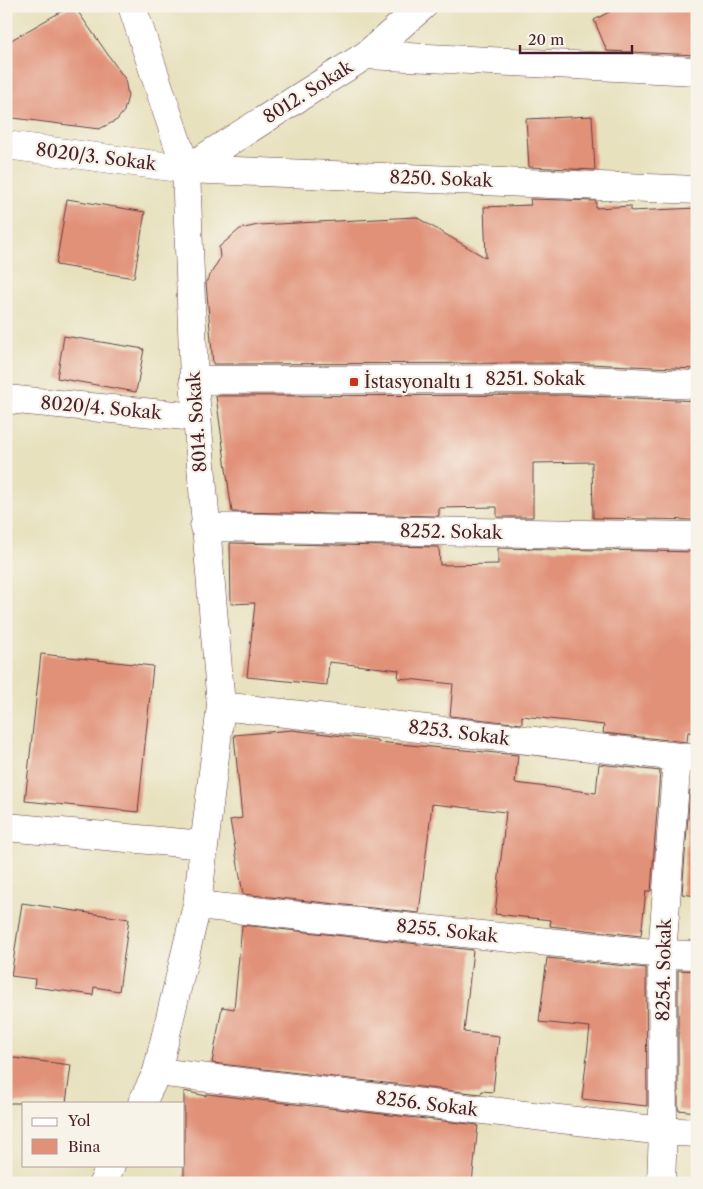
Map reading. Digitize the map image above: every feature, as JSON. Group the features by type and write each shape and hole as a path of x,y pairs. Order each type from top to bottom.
{"street":[{"name":"8014. Sokak","path":"132,6 186,169 196,417 204,528 221,706 197,905 157,1072 142,1102"},
{"name":"8012. Sokak","path":"186,169 366,55 423,6"},
{"path":"366,55 697,70"},
{"name":"8020/3. Sokak","path":"6,146 186,169"},
{"name":"8250. Sokak","path":"186,169 697,190"},
{"name":"8251. Sokak","path":"194,380 567,379 697,385"},
{"name":"8020/4. Sokak","path":"6,399 196,417"},
{"name":"8252. Sokak","path":"204,528 697,536"},
{"name":"8253. Sokak","path":"221,706 687,758"},
{"name":"8254. Sokak","path":"660,1183 663,1131 662,954 687,758"},
{"path":"6,827 204,846"},
{"name":"8255. Sokak","path":"197,905 662,954 697,955"},
{"name":"8256. Sokak","path":"157,1072 663,1131 697,1133"},
{"path":"103,1183 111,1166"}],"building":[{"path":"74,6 125,79 128,96 124,111 117,120 99,129 6,117 6,43"},
{"path":"620,6 697,6 697,55 607,51 594,20"},
{"path":"592,116 595,170 529,167 526,119"},
{"path":"67,199 145,212 134,278 56,265"},
{"path":"530,199 596,201 596,208 631,206 631,211 697,208 697,369 567,363 213,364 206,282 220,258 219,247 240,229 258,225 416,217 486,258 484,207 531,205"},
{"path":"64,336 144,349 136,392 57,378"},
{"path":"567,395 697,401 697,520 593,518 592,462 533,463 533,517 497,517 497,507 439,508 439,516 232,512 216,396"},
{"path":"230,543 439,547 440,565 498,564 498,548 697,552 697,733 688,732 687,742 603,733 604,725 522,716 522,724 450,716 453,684 398,678 399,670 329,662 327,685 247,677 255,603 231,604"},
{"path":"41,654 153,666 138,812 25,801"},
{"path":"292,730 377,740 377,742 518,755 515,783 596,793 599,764 660,771 651,891 646,891 641,936 550,926 551,920 495,914 506,812 432,804 419,913 243,894 230,820 242,818 234,735"},
{"path":"690,790 697,791 697,896 682,894"},
{"path":"22,903 129,919 119,991 94,987 93,995 34,987 35,979 11,976"},
{"path":"242,925 473,950 464,1032 499,1036 493,1092 482,1091 481,1094 212,1063 222,1007 234,1009"},
{"path":"547,958 646,968 647,1106 582,1099 590,1027 539,1022"},
{"path":"678,970 697,971 697,1112 678,1110"},
{"path":"6,1057 71,1065 66,1102 6,1103"},
{"path":"184,1091 206,1096 207,1094 478,1125 472,1183 184,1183"}],"place":[{"name":"İstasyonaltı 1","path":"354,382"}]}
